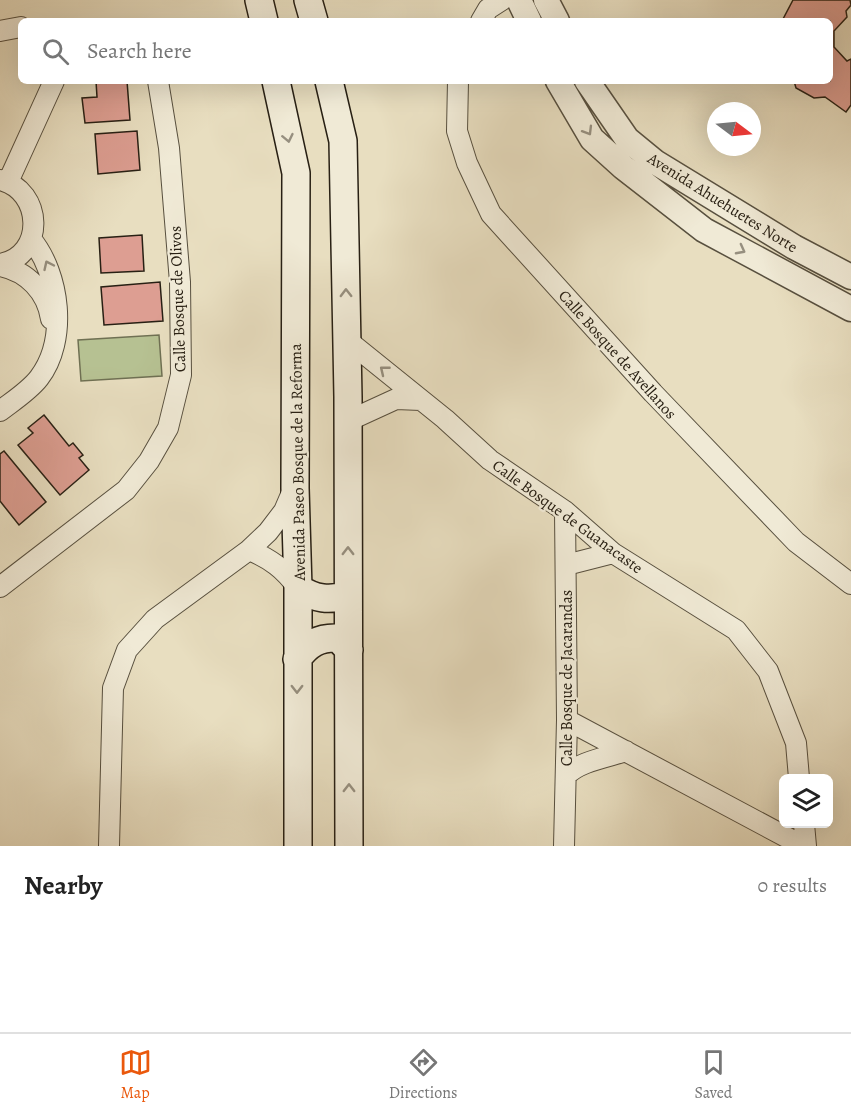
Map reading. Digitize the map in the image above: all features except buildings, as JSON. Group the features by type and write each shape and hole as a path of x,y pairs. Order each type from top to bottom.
{"main road":[{"path":"259,0 263,18"},
{"path":"308,0 313,18"},
{"name":"Avenida Paseo Bosque de la Reforma","path":"277,84 296,173 295,488 298,588 298,846"},
{"path":"330,84 344,141 348,421 349,846"},
{"path":"298,588 321,599 348,596"},
{"path":"297,659 306,647 324,637 338,638 349,650"}],"street":[{"path":"483,18 488,9 502,0"},
{"path":"519,0 528,18"},
{"path":"546,0 555,18"},
{"path":"0,31 18,28"},
{"path":"0,265 15,258 31,239 35,222 32,206 22,191 4,181 52,84"},
{"name":"Calle Bosque de Olivos","path":"0,587 126,490 149,461 168,428 181,375 180,282 169,148 158,84"},
{"name":"Calle Bosque de Avellanos","path":"458,84 457,131 467,164 491,214 653,393 788,534 851,584"},
{"name":"Avenida Ahuehuetes Norte","path":"560,84 592,140 622,167 704,230 851,309"},
{"name":"Avenida Ahuehuetes Norte","path":"589,84 627,139 655,162 794,247 851,277"},
{"path":"0,411 39,378 45,368 54,337 57,306 52,276 40,250 31,239"},
{"path":"0,265 23,275 39,290 50,311 54,337"},
{"name":"Calle Bosque de Guanacaste","path":"347,340 490,460 565,511 613,553 736,630 768,671 796,743 799,774"},
{"path":"348,421 396,399 421,400"},
{"path":"109,846 113,688 127,650 155,619 249,550 273,525 295,488"},
{"name":"Calle Bosque de Jacarandas","path":"564,846 567,720 565,511"},
{"path":"249,550 269,558 286,571 298,588"},
{"path":"566,565 613,553"},
{"path":"567,720 626,751 775,822 797,846"},
{"path":"566,776 569,772 626,751"},
{"path":"804,828 806,846"}],"green space":[{"path":"159,335 162,376 81,381 78,340"}]}
